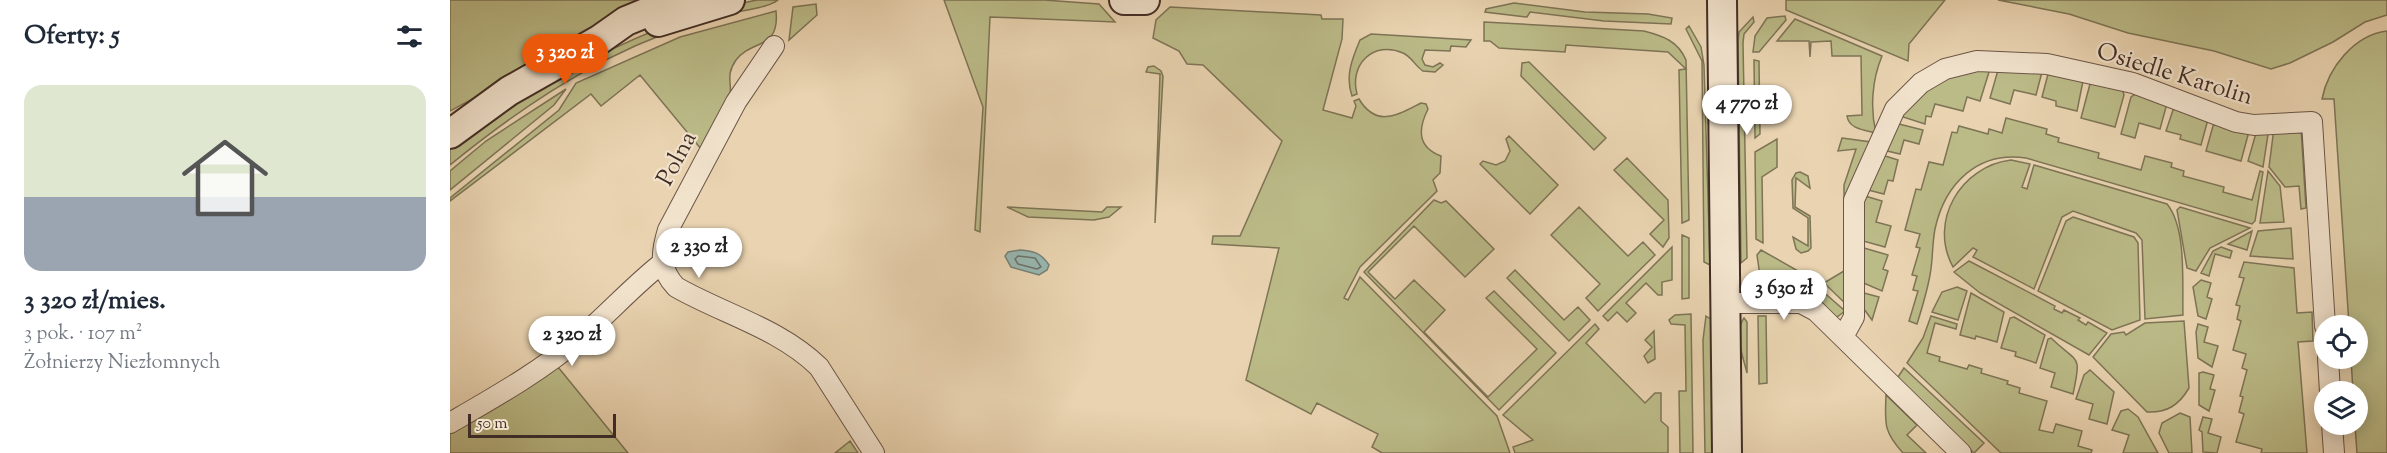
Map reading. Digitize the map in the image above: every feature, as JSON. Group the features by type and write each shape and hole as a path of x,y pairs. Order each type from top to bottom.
{"street":[{"path":"450,134 508,91 599,40 626,21 677,0"},
{"path":"599,40 730,0"},
{"path":"1124,0 1145,0"},
{"path":"1722,0 1727,453"},
{"name":"Polna","path":"661,264 668,230 736,102 774,46"},
{"name":"Osiedle Karolin","path":"1843,337 1854,317 1854,200 1895,109 1909,92 1939,72 1959,64 1997,60 2048,64 2122,80 2236,122 2254,125 2312,122 2324,315"},
{"path":"450,423 527,376 571,345 661,264 667,278 676,288 757,325 809,357 819,367 874,453"},
{"path":"1726,303 1801,303 1816,311 1961,453"},
{"path":"2333,435 2334,453"}],"green space":[{"path":"450,0 656,0 450,111"},
{"path":"757,0 778,0 766,6 690,24 606,60 525,108 450,165 450,149 521,101 595,58 674,23"},
{"path":"944,0 1044,0 1099,4 1115,22 990,17 980,232 975,230 983,107"},
{"path":"1786,0 1945,0 1909,44 1908,61 1786,10"},
{"path":"1998,0 2387,0 2387,15 2365,22 2333,42 2290,63 2271,69 2214,51 2128,33 2069,14"},
{"path":"1514,3 1585,12 1648,14 1672,18 1671,24 1604,21 1530,12 1527,17 1485,12 1486,9"},
{"path":"816,4 817,15 789,40 793,7"},
{"path":"1170,7 1321,15 1322,19 1343,19 1342,39 1323,110 1352,118 1356,106 1354,101 1359,99 1373,114 1388,116 1421,103 1426,104 1428,109 1422,124 1422,137 1427,148 1441,156 1440,173 1433,180 1437,191 1360,267 1344,298 1348,300 1360,277 1497,416 1510,453 1382,453 1372,447 1378,434 1317,403 1311,414 1246,380 1279,248 1212,244 1213,236 1240,236 1282,141 1203,65 1187,64 1179,51 1153,38 1156,20"},
{"path":"776,11 774,32 764,42 742,53 732,66 727,107 701,149 640,75 601,106 591,94 450,201 450,198 559,110 576,83 680,37"},
{"path":"1785,16 1786,20 1759,52 1753,52 1755,36 1767,18"},
{"path":"1753,17 1754,22 1744,34 1743,43 1747,258 1741,263 1738,41 1739,32"},
{"path":"1795,19 1882,56 1873,94 1876,133 1854,126 1847,116 1862,115 1861,56 1832,56 1831,41 1811,42 1810,57 1809,41 1777,41"},
{"path":"1484,22 1644,31 1664,37 1679,48 1686,60 1689,220 1682,223 1679,70 1686,69 1668,52 1566,45 1565,52 1499,48 1490,41 1484,41"},
{"path":"1689,26 1701,47 1704,65 1710,265 1704,262 1702,61 1686,29"},
{"path":"2387,31 2387,453 2357,453 2356,435 2368,435 2368,381 2352,381 2352,369 2368,369 2368,315 2348,315 2334,99 2322,99 2330,76 2344,55 2364,39"},
{"path":"1371,34 1471,40 1466,47 1451,46 1450,51 1425,50 1422,59 1425,65 1433,67 1440,63 1443,65 1435,72 1423,71 1403,53 1382,50 1373,53 1360,65 1355,83 1357,94 1352,96 1349,75 1352,61 1360,40"},
{"path":"1754,60 1759,61 1760,134 1755,138"},
{"path":"1529,62 1606,138 1594,150 1521,76 1522,63"},
{"path":"1154,66 1161,71 1163,76 1155,223 1160,74 1146,72 1148,67"},
{"path":"1984,68 1989,72 1980,101 1967,97 1963,111 1935,104 1931,117 1926,116 1925,124 1903,117 1900,108 1935,78"},
{"path":"1998,70 2042,72 2036,95 2014,90 2010,104 1990,98"},
{"path":"2048,74 2083,81 2077,111 2056,106 2056,101 2042,97"},
{"path":"2097,78 2121,84 2124,95 2115,127 2081,118 2090,84"},
{"path":"566,89 554,105 450,190 450,171 486,141"},
{"path":"2140,91 2162,99 2166,107 2160,129 2139,123 2135,138 2121,134 2131,97"},
{"path":"2181,106 2203,115 2207,123 2201,145 2180,139 2181,135 2166,131 2173,110"},
{"path":"2006,118 2047,129 2046,134 2059,138 2058,142 2099,153 2098,158 2141,170 2145,156 2172,163 2171,167 2184,171 2183,176 2224,187 2223,192 2252,200 2260,171 2263,172 2255,221 2252,224 2026,158 2009,157 1993,160 1979,165 1966,174 1947,198 1935,229 1930,275 1921,312 1917,324 1909,321 1918,291 1913,290 1917,276 1912,275 1920,248 1916,247 1920,234 1905,230 1916,189 1921,190 1929,162 1943,165 1952,132 1957,133 1959,126 1988,134 1989,129 2002,133"},
{"path":"2220,121 2245,129 2248,135 2241,161 2206,151 2213,126"},
{"path":"1899,124 1923,130 1919,144 1904,140 1900,154 1883,150"},
{"path":"2269,128 2263,167 2248,161 2256,133"},
{"path":"2274,128 2301,128 2306,208 2301,209 2299,186 2285,187 2269,167"},
{"path":"1509,136 1558,185 1530,214 1480,164 1483,161 1496,165 1505,161 1510,151 1506,139"},
{"path":"1842,138 1871,142 1850,308 1824,283 1844,271 1844,185 1856,149 1838,151"},
{"path":"1777,139 1777,167 1762,177 1763,243 1756,239 1755,152"},
{"path":"1882,155 1898,160 1893,181 1888,180 1884,194 1868,190"},
{"path":"1627,158 1668,200 1669,238 1663,247 1650,234 1664,220 1614,170"},
{"path":"2011,160 2030,164 2022,187 2027,189 2034,165 2167,204 2178,227 2181,241 2183,315 2145,319 2142,240 2136,233 2073,211 2062,217 2034,289 1973,257 1977,250 1973,248 1953,267 1946,249 1944,232 1947,215 1954,198 1964,184 1977,173 1993,164"},
{"path":"2268,171 2280,186 2284,222 2260,223"},
{"path":"1800,172 1808,176 1810,188 1796,178 1795,207 1810,216 1811,248 1801,253 1796,249 1793,237 1808,246 1808,218 1793,208 1792,180 1796,173"},
{"path":"1865,196 1882,201 1876,222 1891,226 1885,247 1863,241 1858,202"},
{"path":"1434,200 1441,203 1446,201 1494,249 1465,277 1414,226 1368,272 1395,299 1414,280 1445,310 1424,332 1488,397 1537,349 1486,298 1494,291 1556,353 1499,410 1364,272"},
{"path":"1007,207 1102,212 1107,207 1121,207 1109,217 1094,220 1028,217"},
{"path":"1579,207 1628,256 1643,242 1655,255 1598,311 1586,298 1600,284 1551,235"},
{"path":"2180,207 2250,228 2210,248 2196,271 2187,268 2177,210"},
{"path":"2073,217 2134,237 2138,243 2140,320 2112,330 2038,291 2066,221"},
{"path":"2291,228 2293,259 2250,256 2258,231"},
{"path":"2252,231 2247,250 2228,244"},
{"path":"1682,235 1689,238 1689,298 1682,299"},
{"path":"1672,247 1672,280 1662,282 1662,295 1658,295 1646,283 1626,303 1636,313 1627,322 1617,312 1608,321 1603,316"},
{"path":"2221,247 2232,251 2230,258 2215,254 2209,276 2201,273 2213,251"},
{"path":"1864,248 1888,255 1883,269 1888,271 1882,291 1859,281 1858,253"},
{"path":"1761,250 1800,272 1795,284 1785,294 1759,296 1757,285 1761,283 1757,255"},
{"path":"1969,261 2055,306 2054,309 2062,313 2064,310 2080,318 2078,320 2086,325 2088,322 2107,333 2089,355 1980,293 1954,272"},
{"path":"2244,262 2294,268 2297,313 2312,312 2313,341 2298,342 2307,453 2261,453 2262,449 2236,442 2244,414 2239,412 2243,397 2240,396 2247,370 2242,368 2246,354 2233,350 2241,321 2237,319 2240,306 2236,305 2244,278 2239,277"},
{"path":"1515,270 1564,320 1578,307 1590,320 1569,341 1507,278"},
{"path":"2201,280 2211,283 2207,297 2212,299 2206,319 2198,316 2193,287"},
{"path":"1957,287 1967,291 1958,320 1932,312 1942,292"},
{"path":"1820,289 1845,311 1833,320 1816,301"},
{"path":"1864,293 1879,297 1872,320 1861,305"},
{"path":"1971,293 2004,312 1997,342 1976,336 1975,339 1960,335"},
{"path":"1691,314 1693,453 1680,453 1679,391 1686,391 1685,325 1671,324 1669,320 1675,315"},
{"path":"1706,316 1712,320 1715,453 1705,453 1703,340"},
{"path":"1758,316 1766,316 1767,383 1759,384"},
{"path":"1931,316 1957,324 1956,329 1935,323 1927,353 1940,357 1939,361 1967,369 1969,365 1982,369 1981,373 2008,381 2007,384 2020,388 2019,393 2047,401 2039,430 2053,433 2056,424 2082,431 2078,446 2092,450 2091,453 2001,453 1907,363 1923,338"},
{"path":"2014,317 2045,335 2036,363 2015,356 2016,352 2001,348 2010,318"},
{"path":"1744,318 1747,322 1747,373 1739,338"},
{"path":"2184,321 2189,388 2172,407 2147,412 2093,357 2111,334 2124,332 2126,335 2145,323"},
{"path":"1595,324 1599,329 1586,343 1645,403 1655,393 1661,393 1661,421 1668,427 1668,453 1515,453 1513,447 1533,440 1503,415"},
{"path":"2198,324 2208,327 2204,342 2218,346 2212,367 2198,358 2196,332"},
{"path":"1654,331 1655,359 1648,363 1644,356 1652,347 1645,340"},
{"path":"2051,338 2072,356 2077,365 2073,394 2051,387 2055,373 2040,368 2048,339"},
{"path":"558,367 628,453 450,453 450,431"},
{"path":"1904,368 1984,443 1974,453 1896,380"},
{"path":"2090,370 2114,392 2107,424 2089,419 2093,404 2076,399 2084,375"},
{"path":"2199,373 2214,375 2210,389 2215,390 2209,411 2199,405"},
{"path":"1886,395 1917,425 1907,435 1926,453 1903,453 1892,439 1886,420"},
{"path":"2128,409 2138,417 2158,453 2123,453 2129,435 2112,430 2121,411"},
{"path":"2180,413 2190,417 2192,453 2169,453 2159,433 2162,423"},
{"path":"2203,417 2212,419 2208,433 2221,437 2217,453 2203,452 2202,432 2199,430"},
{"path":"850,441 858,453 835,453"}],"water":[{"path":"1020,250 1040,255 1049,265 1047,270 1039,275 1011,267 1005,256 1008,252"}]}
